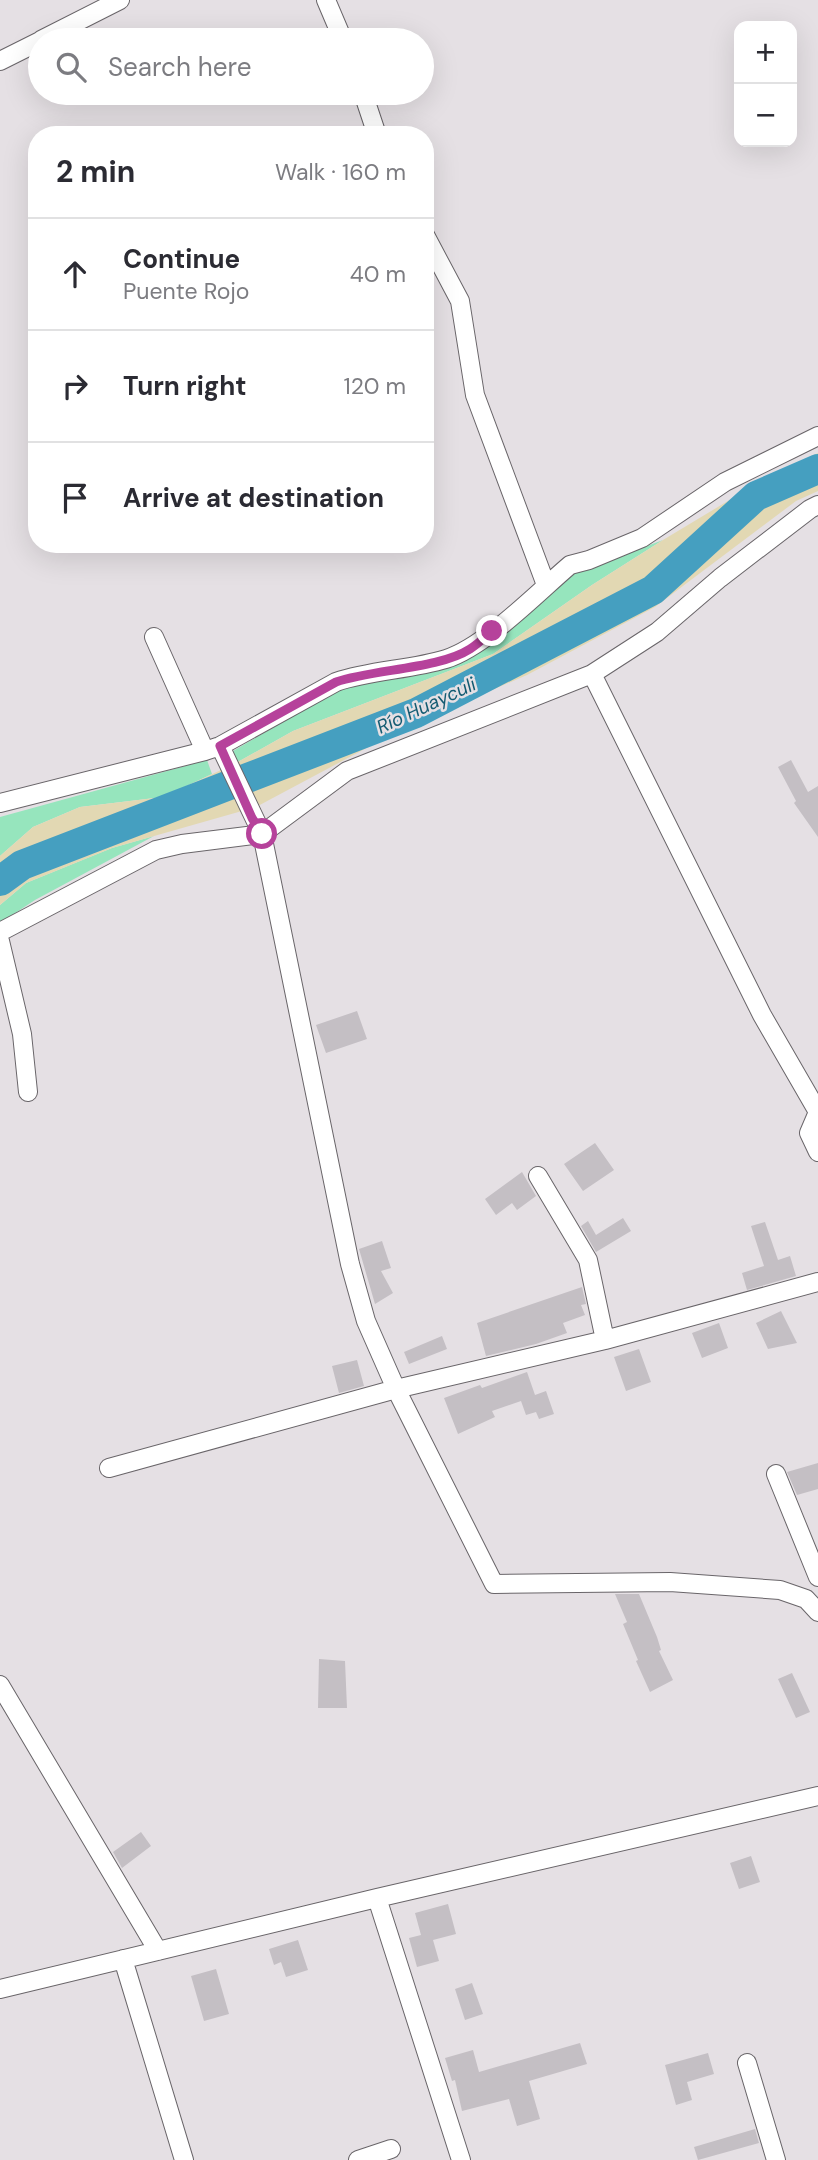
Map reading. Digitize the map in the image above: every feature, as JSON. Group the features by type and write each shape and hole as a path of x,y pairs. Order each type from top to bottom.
{"street":[{"path":"65,28 120,0"},
{"path":"326,0 338,28"},
{"path":"0,61 28,47"},
{"path":"367,105 374,126"},
{"path":"434,252 460,302 475,396 546,584"},
{"path":"0,803 218,753 336,682 353,676 445,659 469,650 570,565 642,538 725,482 818,436"},
{"path":"0,932 156,850 262,834 347,771 592,674 657,632 720,578 818,505"},
{"path":"154,637 262,834 350,1264 366,1321 396,1389 494,1584 670,1582 780,1591 812,1605 818,1577 776,1474"},
{"path":"592,674 762,1015 818,1112 809,1133 818,1152"},
{"path":"0,942 22,1034 29,1092"},
{"path":"538,1176 588,1260 605,1340"},
{"path":"109,1468 396,1389 605,1340 818,1282"},
{"path":"0,1685 159,1951"},
{"path":"0,1989 818,1796"},
{"path":"377,1898 461,2160"},
{"path":"123,1959 184,2160"},
{"path":"747,2063 776,2160"},
{"path":"358,2160 391,2149"}],"green space":[{"path":"663,540 592,585 493,654 293,731 236,763 233,751 339,689 474,655 575,573"},
{"path":"207,760 212,774 163,797 80,807 33,827 0,856 0,817"},
{"path":"154,836 35,900 0,923 0,905 26,883 112,848"}],"sand":[{"path":"818,453 818,491 796,501 655,607 527,675 404,728 256,807 112,848 26,883 0,905 0,856 33,827 80,807 163,797 236,763 293,731 493,654 592,585 663,540 771,475"}],"building":[{"path":"791,760 808,792 818,786 818,837 794,803 796,801 778,767"},
{"path":"357,1011 367,1039 326,1053 316,1025"},
{"path":"595,1143 614,1170 583,1191 564,1164"},
{"path":"522,1172 536,1196 517,1210 512,1203 496,1215 485,1199"},
{"path":"623,1218 631,1231 596,1252 581,1226 588,1221 596,1235"},
{"path":"765,1222 778,1260 790,1256 796,1276 747,1290 742,1273 764,1266 751,1226"},
{"path":"382,1241 391,1268 381,1271 393,1293 375,1304 359,1249"},
{"path":"582,1287 586,1304 581,1305 585,1315 563,1323 567,1333 536,1344 486,1356 477,1323"},
{"path":"781,1311 797,1343 768,1349 756,1323"},
{"path":"719,1323 728,1348 702,1358 692,1333"},
{"path":"442,1336 447,1349 409,1364 404,1352"},
{"path":"639,1349 651,1382 626,1391 614,1357"},
{"path":"357,1360 364,1386 339,1393 332,1366"},
{"path":"527,1372 535,1395 546,1391 554,1414 539,1419 536,1412 526,1415 521,1401 492,1411 495,1417 458,1434 444,1398"},
{"path":"818,1463 818,1489 797,1495 787,1472"},
{"path":"615,1594 639,1594 657,1637 661,1650 659,1651 673,1680 650,1692 636,1661 638,1660 623,1624 627,1622"},
{"path":"319,1659 345,1661 347,1708 318,1708"},
{"path":"792,1673 810,1712 796,1718 778,1679"},
{"path":"141,1832 151,1846 122,1868 113,1852"},
{"path":"751,1856 760,1882 739,1889 730,1863"},
{"path":"448,1904 456,1934 433,1940 439,1961 417,1967 409,1938 421,1935 415,1913"},
{"path":"298,1940 308,1970 286,1977 281,1962 274,1965 269,1949"},
{"path":"216,1969 229,2014 204,2021 191,1976"},
{"path":"472,1983 483,2014 465,2020 455,1989"},
{"path":"580,2043 587,2064 529,2081 540,2119 517,2126 509,2099 462,2111 455,2080 452,2081 445,2058 473,2050 479,2072"},
{"path":"708,2053 714,2074 687,2082 692,2100 676,2105 665,2065"},
{"path":"755,2129 759,2143 698,2160 694,2147"}],"waterway":[{"name":"Río Huayculi","path":"0,881 22,865 416,713 653,590 756,496 818,469"}],"route":[{"path":"262,834 252,818 220,746 336,682 353,676 445,659 469,650 492,631"}]}
